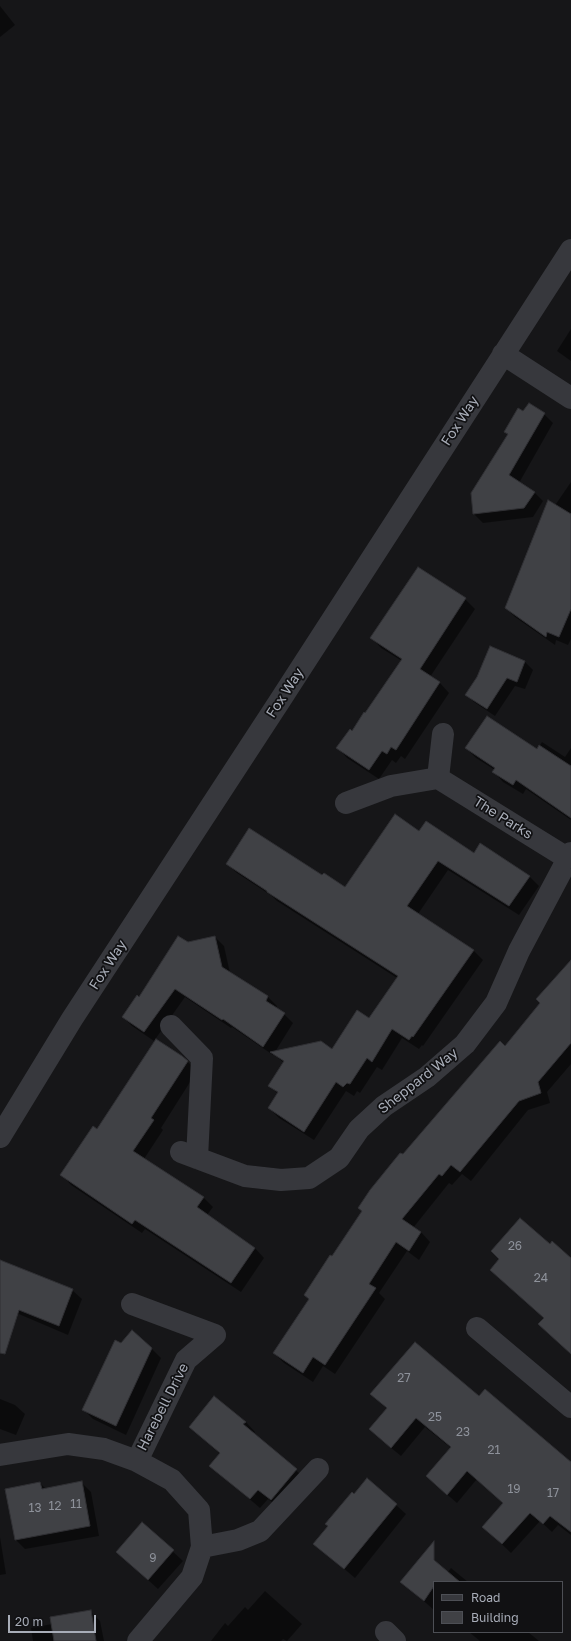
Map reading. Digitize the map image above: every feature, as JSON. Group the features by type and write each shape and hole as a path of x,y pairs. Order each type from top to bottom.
{"street":[{"name":"Fox Way","path":"0,1137 72,1019 571,250"},
{"path":"503,354 571,398"},
{"path":"346,803 391,786 438,778 443,734"},
{"name":"The Parks","path":"438,778 569,856"},
{"name":"Sheppard Way","path":"171,1026 202,1058 189,1155 245,1176 281,1180 309,1178 339,1158 359,1129 384,1106 427,1077 465,1044 496,1003 519,951 569,856"},
{"name":"Harebell Drive","path":"132,1304 215,1335 186,1360 137,1461"},
{"path":"477,1328 571,1408"},
{"name":"Harebell Drive","path":"0,1455 68,1444 104,1449 137,1461 172,1480 199,1510 202,1547 192,1577 138,1641"},
{"path":"202,1547 238,1540 260,1532 318,1469"}],"building":[{"path":"529,403 545,413 509,475 535,492 524,508 473,514 471,493 508,434 504,432 518,408 523,411"},
{"path":"548,500 571,514 571,609 559,637 547,632 546,637 505,608"},
{"path":"418,567 466,598 420,669 440,682 396,750 391,747 387,754 382,751 369,770 336,748 350,729 352,731 402,659 370,638"},
{"path":"490,646 525,661 517,682 507,678 487,709 465,695 477,677"},
{"path":"487,716 537,749 539,745 571,766 571,818 516,780 513,785 492,772 495,768 465,748"},
{"path":"395,814 419,831 426,821 474,853 480,843 530,876 509,906 438,861 407,906 474,950 413,1037 412,1036 409,1040 392,1029 372,1062 367,1058 350,1084 347,1083 343,1087 336,1082 304,1132 268,1108 278,1092 268,1086 284,1061 270,1052 321,1041 332,1049 357,1010 369,1018 398,976 226,864 249,828 322,875 324,873 345,887"},
{"path":"178,936 188,942 215,936 222,967 268,996 266,1001 285,1013 263,1047 223,1019 222,1020 175,989 144,1032 122,1017 137,995 139,997"},
{"path":"571,960 571,1043 538,1082 541,1093 519,1101 460,1172 451,1165 442,1176 439,1174 402,1219 421,1232 409,1251 396,1242 369,1284 376,1288 325,1365 313,1357 303,1373 273,1353 309,1299 304,1295 330,1255 332,1256 362,1211 358,1208 370,1190 400,1153 403,1154 500,1041 505,1046 540,1003 536,999"},
{"path":"156,1039 188,1061 151,1118 154,1120 133,1151 204,1197 197,1207 255,1248 231,1283 135,1220 132,1224 60,1175 93,1126 97,1129"},
{"path":"520,1218 550,1244 552,1241 571,1258 571,1354 538,1324 544,1318 490,1270 499,1259 491,1251"},
{"path":"0,1260 73,1289 59,1326 19,1310 5,1354 0,1353"},
{"path":"132,1330 152,1348 116,1426 82,1410 115,1340 121,1343"},
{"path":"415,1342 479,1396 485,1389 571,1462 571,1532 550,1516 543,1524 530,1513 502,1544 482,1527 503,1503 467,1471 447,1495 426,1476 451,1447 416,1418 391,1448 369,1429 387,1408 370,1394"},
{"path":"214,1396 246,1422 243,1424 297,1469 271,1500 258,1490 250,1499 209,1466 220,1453 189,1427"},
{"path":"367,1478 397,1504 344,1569 313,1544 328,1526 325,1524 352,1492 354,1494"},
{"path":"82,1481 90,1526 15,1540 5,1489 40,1482 42,1489"},
{"path":"142,1522 174,1550 148,1580 116,1552"},
{"path":"434,1541 434,1560 459,1581 433,1581 433,1588 424,1601 400,1582"},
{"path":"91,1610 96,1641 54,1641 50,1617"}]}
